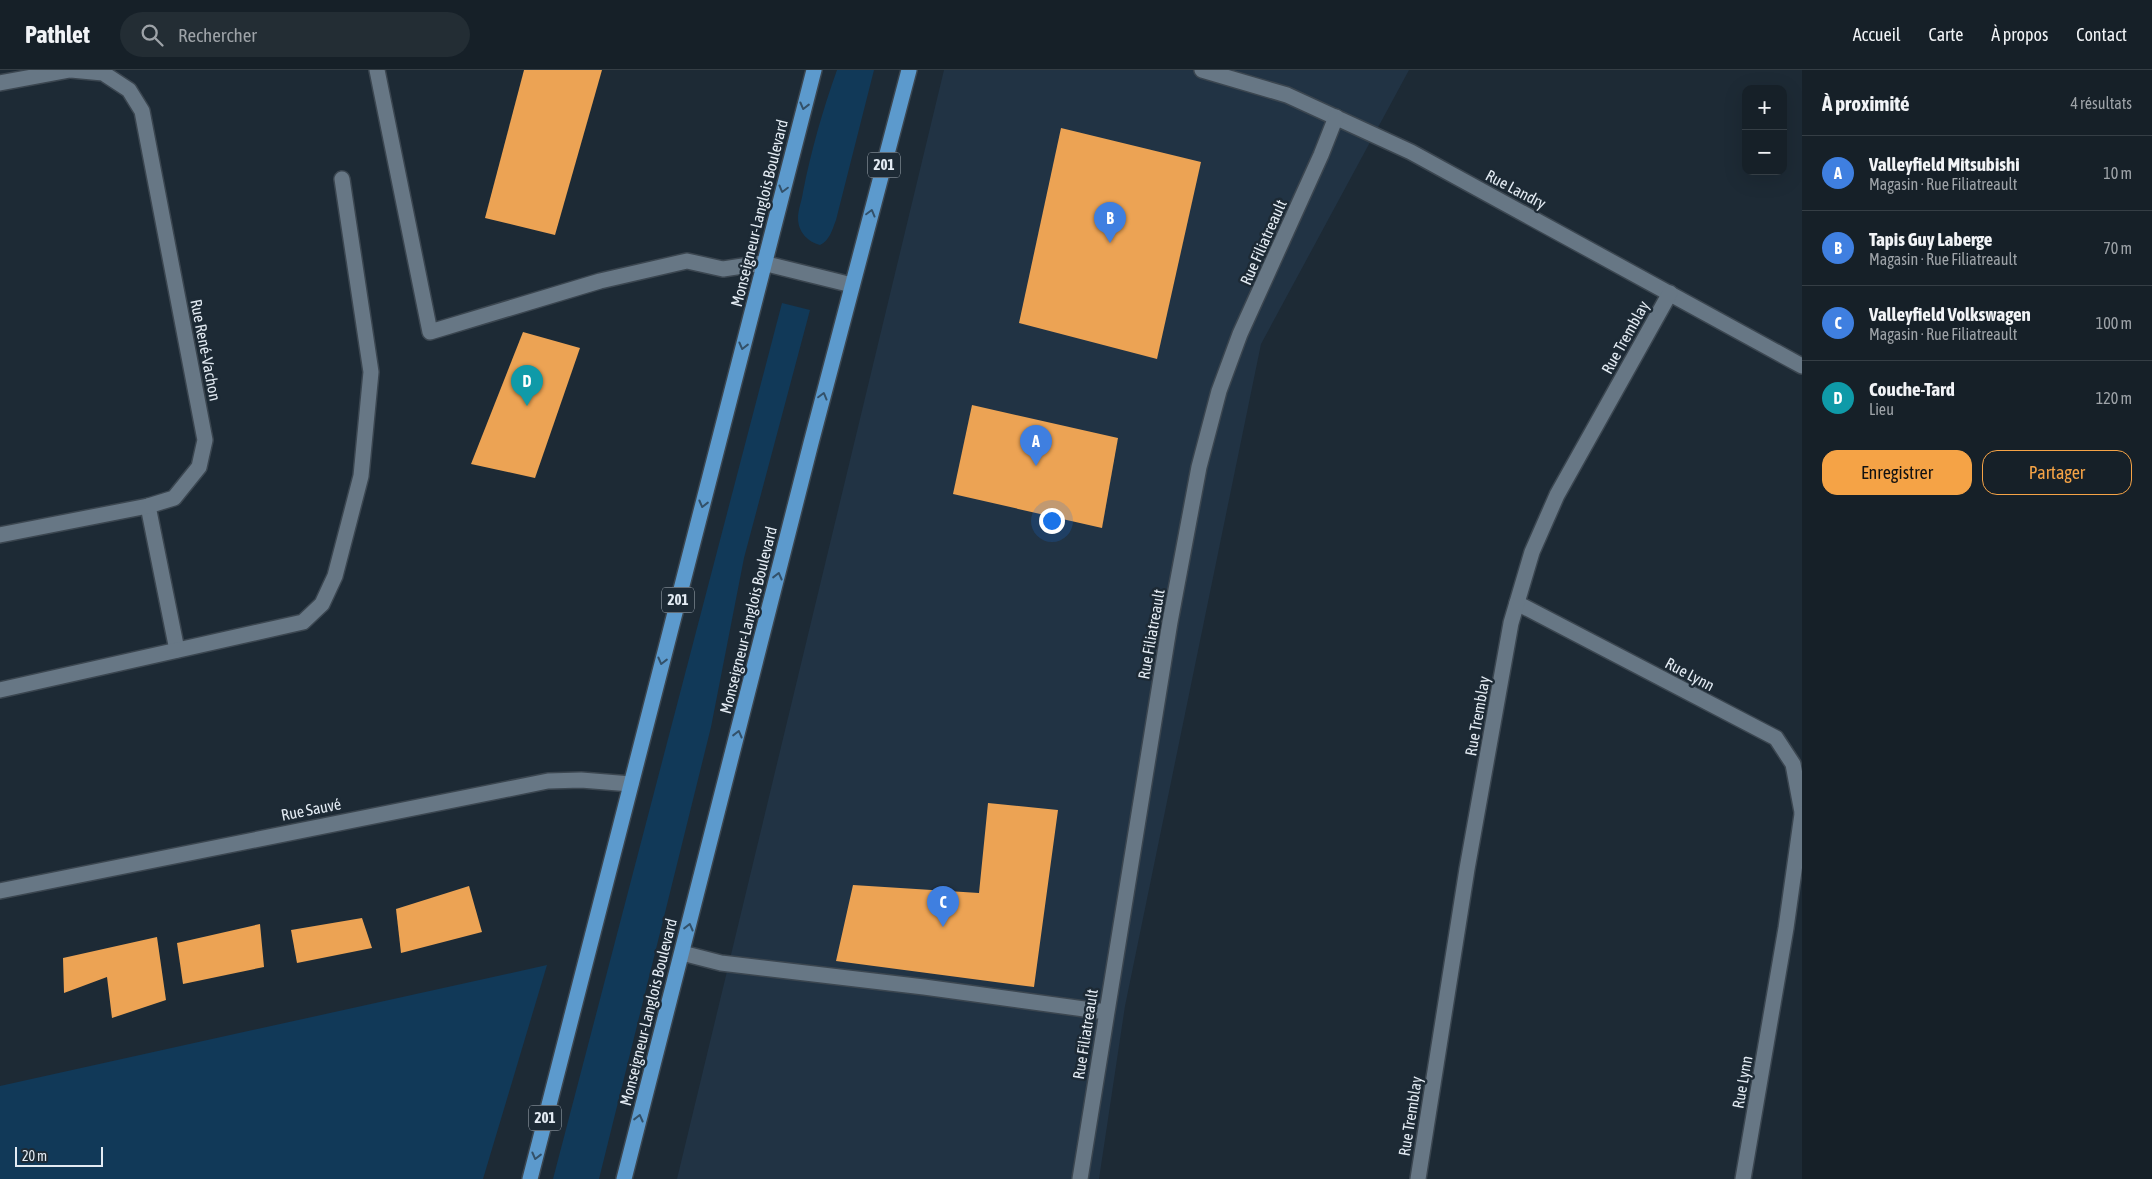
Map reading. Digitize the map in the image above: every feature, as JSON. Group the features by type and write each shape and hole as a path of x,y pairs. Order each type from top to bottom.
{"highway":[{"name":"Monseigneur-Langlois Boulevard","path":"530,1179 814,70"},
{"name":"Monseigneur-Langlois Boulevard","path":"624,1179 852,285 909,70"}],"street":[{"name":"Rue René-Vachon","path":"0,84 70,70 103,73 129,90 142,112 205,440 199,467 174,498 148,506 0,535"},
{"path":"377,70 430,332 600,281 687,261 723,269 764,263 852,285"},
{"name":"Rue Landry","path":"1202,70 1287,95 1411,152 1802,366"},
{"name":"Rue Filiatreault","path":"1080,1179 1170,622 1199,467 1218,391 1240,334 1321,155 1336,117"},
{"path":"0,690 303,622 322,604 335,576 361,476 371,372 342,179"},
{"name":"Rue Tremblay","path":"1418,1179 1467,869 1511,623 1532,552 1558,495 1670,293"},
{"path":"148,506 177,650"},
{"name":"Rue Lynn","path":"1517,603 1776,738 1793,764 1802,813 1786,928 1743,1179"},
{"name":"Rue Sauvé","path":"0,891 548,781 581,780 631,784"},
{"path":"682,952 721,963 924,987 1106,1012"}],"shaded area":[{"path":"837,70 874,70 836,220 828,238 820,245 804,236 798,223 798,215 822,115"},
{"path":"944,70 1409,70 1261,344 1125,1006 1099,1179 677,1179"},
{"path":"782,303 810,310 744,558 711,727 599,1179 553,1179"},
{"path":"547,965 483,1179 0,1179 0,1086"}],"building":[{"path":"524,70 602,70 555,235 485,218"},
{"path":"1061,128 1201,162 1157,359 1019,323"},
{"path":"523,332 580,348 535,478 471,464"},
{"path":"972,405 1118,438 1102,528 953,494"},
{"path":"988,803 1058,810 1034,987 836,961 853,885 979,893"},
{"path":"469,886 482,932 401,953 396,909"},
{"path":"362,918 372,948 297,963 291,930"},
{"path":"260,924 264,967 183,984 177,943"},
{"path":"157,937 166,1000 112,1018 107,977 64,993 63,958"}],"place":[{"name":"Tapis Guy Laberge","path":"1110,243"},
{"name":"Couche-Tard","path":"527,406"},
{"name":"Valleyfield Mitsubishi","path":"1036,466"},
{"name":"Valleyfield Volkswagen","path":"943,927"}]}
